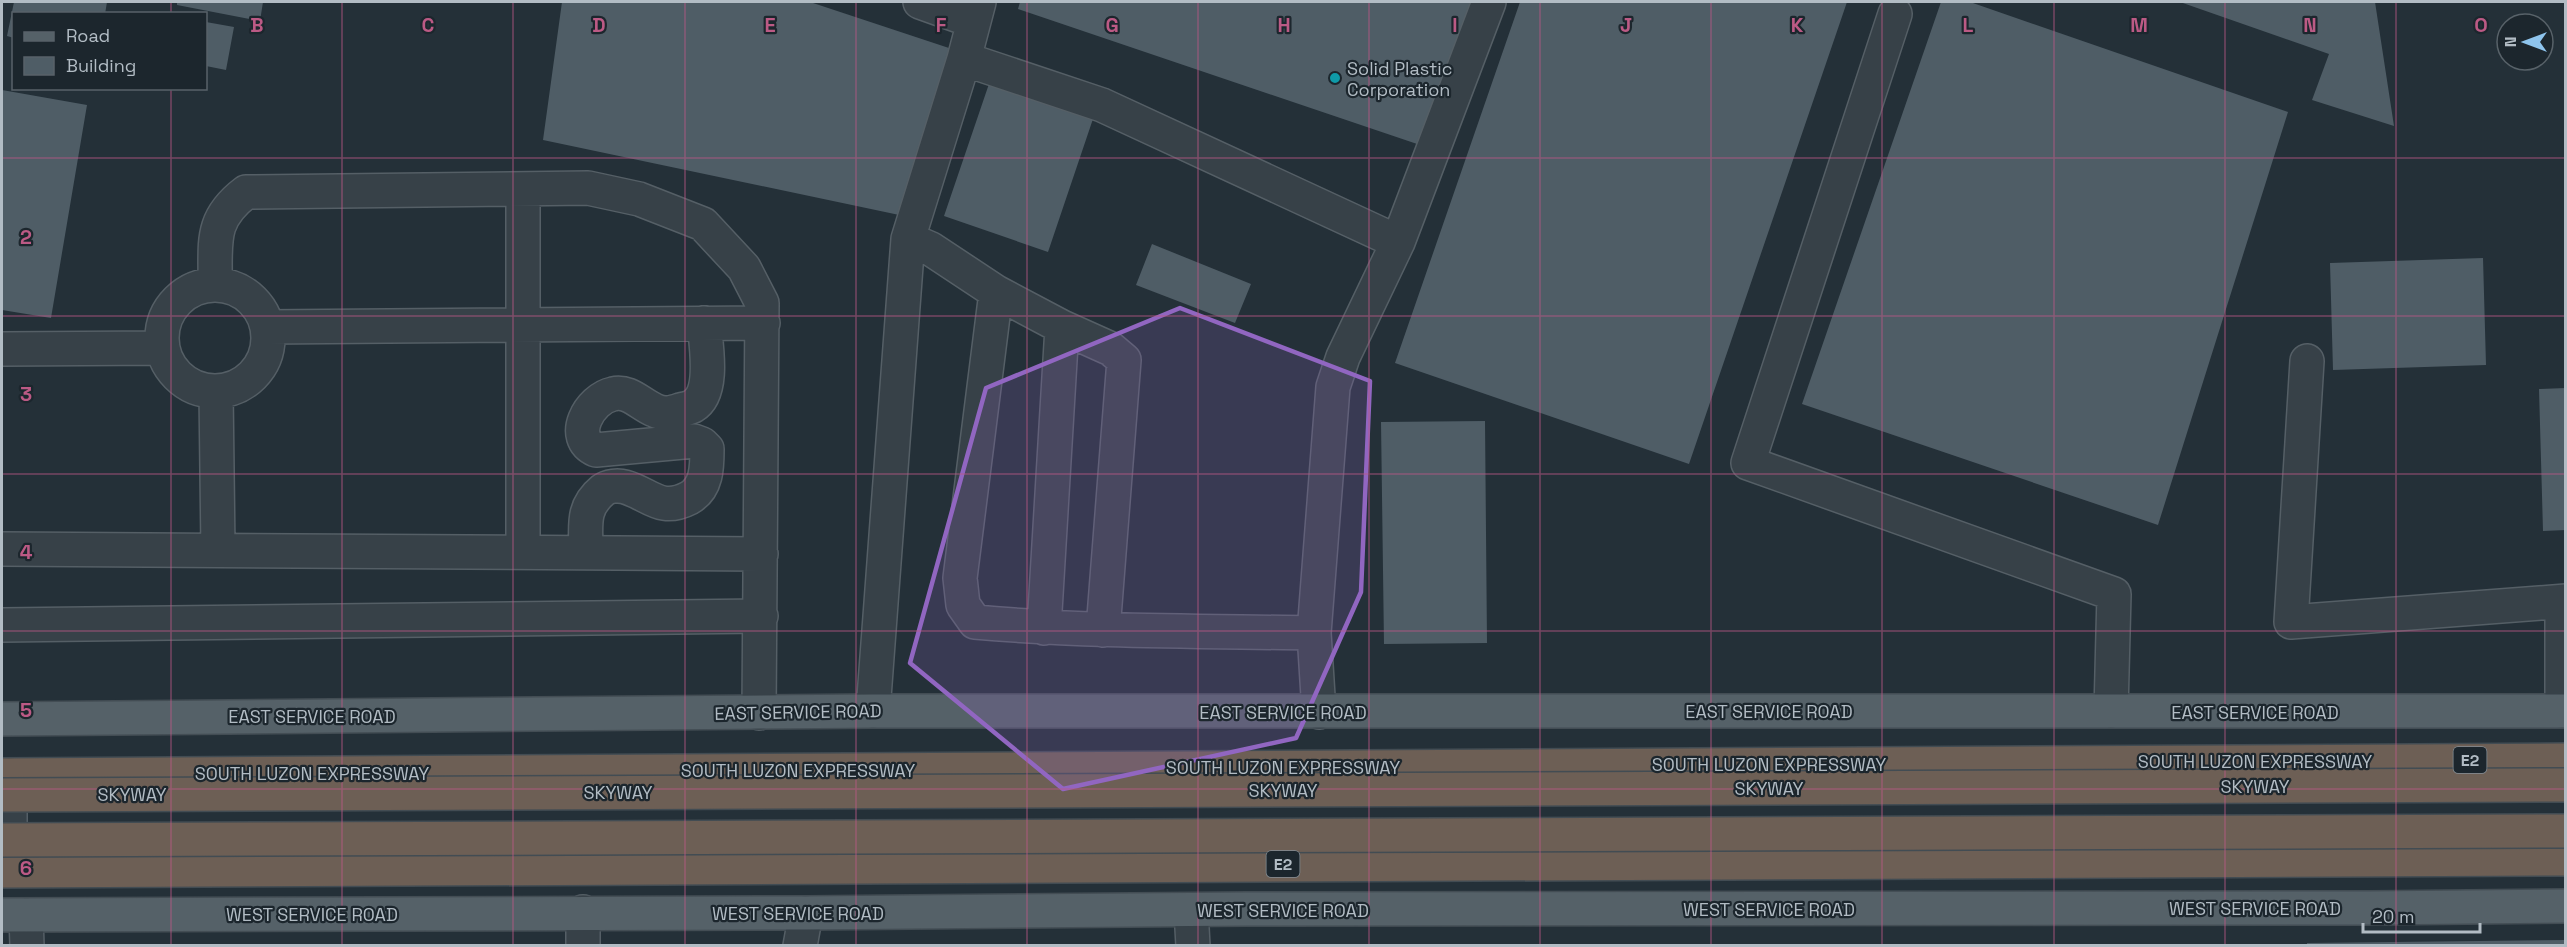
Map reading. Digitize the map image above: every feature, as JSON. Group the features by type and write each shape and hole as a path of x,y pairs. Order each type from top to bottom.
{"highway":[{"name":"SOUTH LUZON EXPRESSWAY","path":"4,781 2565,760"},
{"name":"SKYWAY","path":"4,781 2565,785"},
{"name":"E2","path":"2,840 2565,831"},
{"name":"E2","path":"6,871 2565,859"}],"main road":[{"name":"EAST SERVICE ROAD","path":"2,718 873,711 2564,711"},
{"name":"WEST SERVICE ROAD","path":"18,925 583,912 806,914 1191,910 2565,906"}],"lane":[{"path":"873,711 908,238 964,59 976,11 920,2"},
{"path":"1319,712 1314,633 1333,387 1343,357 1398,242 1489,2"},
{"path":"1895,14 1748,463 2114,594 2111,711"},
{"path":"964,59 1101,105 1398,242"},
{"path":"215,284 217,227 228,206 246,192 588,189 639,199 704,224 749,275 762,303 759,712"},
{"path":"523,190 523,552"},
{"path":"908,238 931,249 996,292 1062,327 1111,349 1124,360 1103,630"},
{"path":"227,285 249,296 257,305 267,327 266,354 252,377 229,389 216,391 187,384 168,362 163,348 162,329 169,311 181,297 197,287 227,285"},
{"path":"996,292 960,578 963,605 975,622 1103,630 1314,633"},
{"path":"586,553 586,516 591,500 607,486 624,486 657,502 677,504 694,495 707,474 707,449 694,441 596,450 587,446 584,440 584,417 595,401 614,393 629,394 655,411 668,414 694,406 704,394 707,373 704,323"},
{"path":"267,327 763,323"},
{"path":"1044,628 1062,327"},
{"path":"2,349 163,348"},
{"path":"2307,362 2291,622 2564,602 2564,711"},
{"path":"216,391 218,550"},
{"path":"2,549 761,554"},
{"path":"2,625 761,616"},
{"path":"4,781 6,871"},
{"path":"1191,910 1193,945"},
{"path":"583,912 583,945"},
{"path":"800,945 806,914"}],"highlighted area":[{"path":"1180,308 1370,381 1361,592 1296,738 1063,789 910,663 986,388"}],"building":[{"path":"14,2 107,2 105,12 12,12 12,37 7,36"},
{"path":"177,2 263,2 260,21 177,5"},
{"path":"562,2 810,2 958,51 904,216 543,140"},
{"name":"Solid Plastic Corporation","path":"1020,2 1475,2 1426,147 1018,9"},
{"path":"1520,2 1847,2 1689,464 1395,363"},
{"path":"1941,2 1970,2 2288,112 2158,525 1802,404"},
{"path":"2180,2 2375,2 2394,126 2312,100 2329,54"},
{"path":"207,22 234,27 226,70 207,66"},
{"path":"992,75 1096,110 1048,252 944,216"},
{"path":"2,90 87,105 51,318 2,310"},
{"path":"1152,244 1251,284 1235,323 1136,285"},
{"path":"2483,258 2486,365 2333,370 2330,263"},
{"path":"2566,388 2566,530 2543,531 2539,389"},
{"path":"1485,421 1487,643 1384,644 1381,422"},
{"path":"2566,940 2566,946 2307,946 2307,943"}],"place":[{"name":"Solid Plastic Corporation","path":"1335,78"}]}
